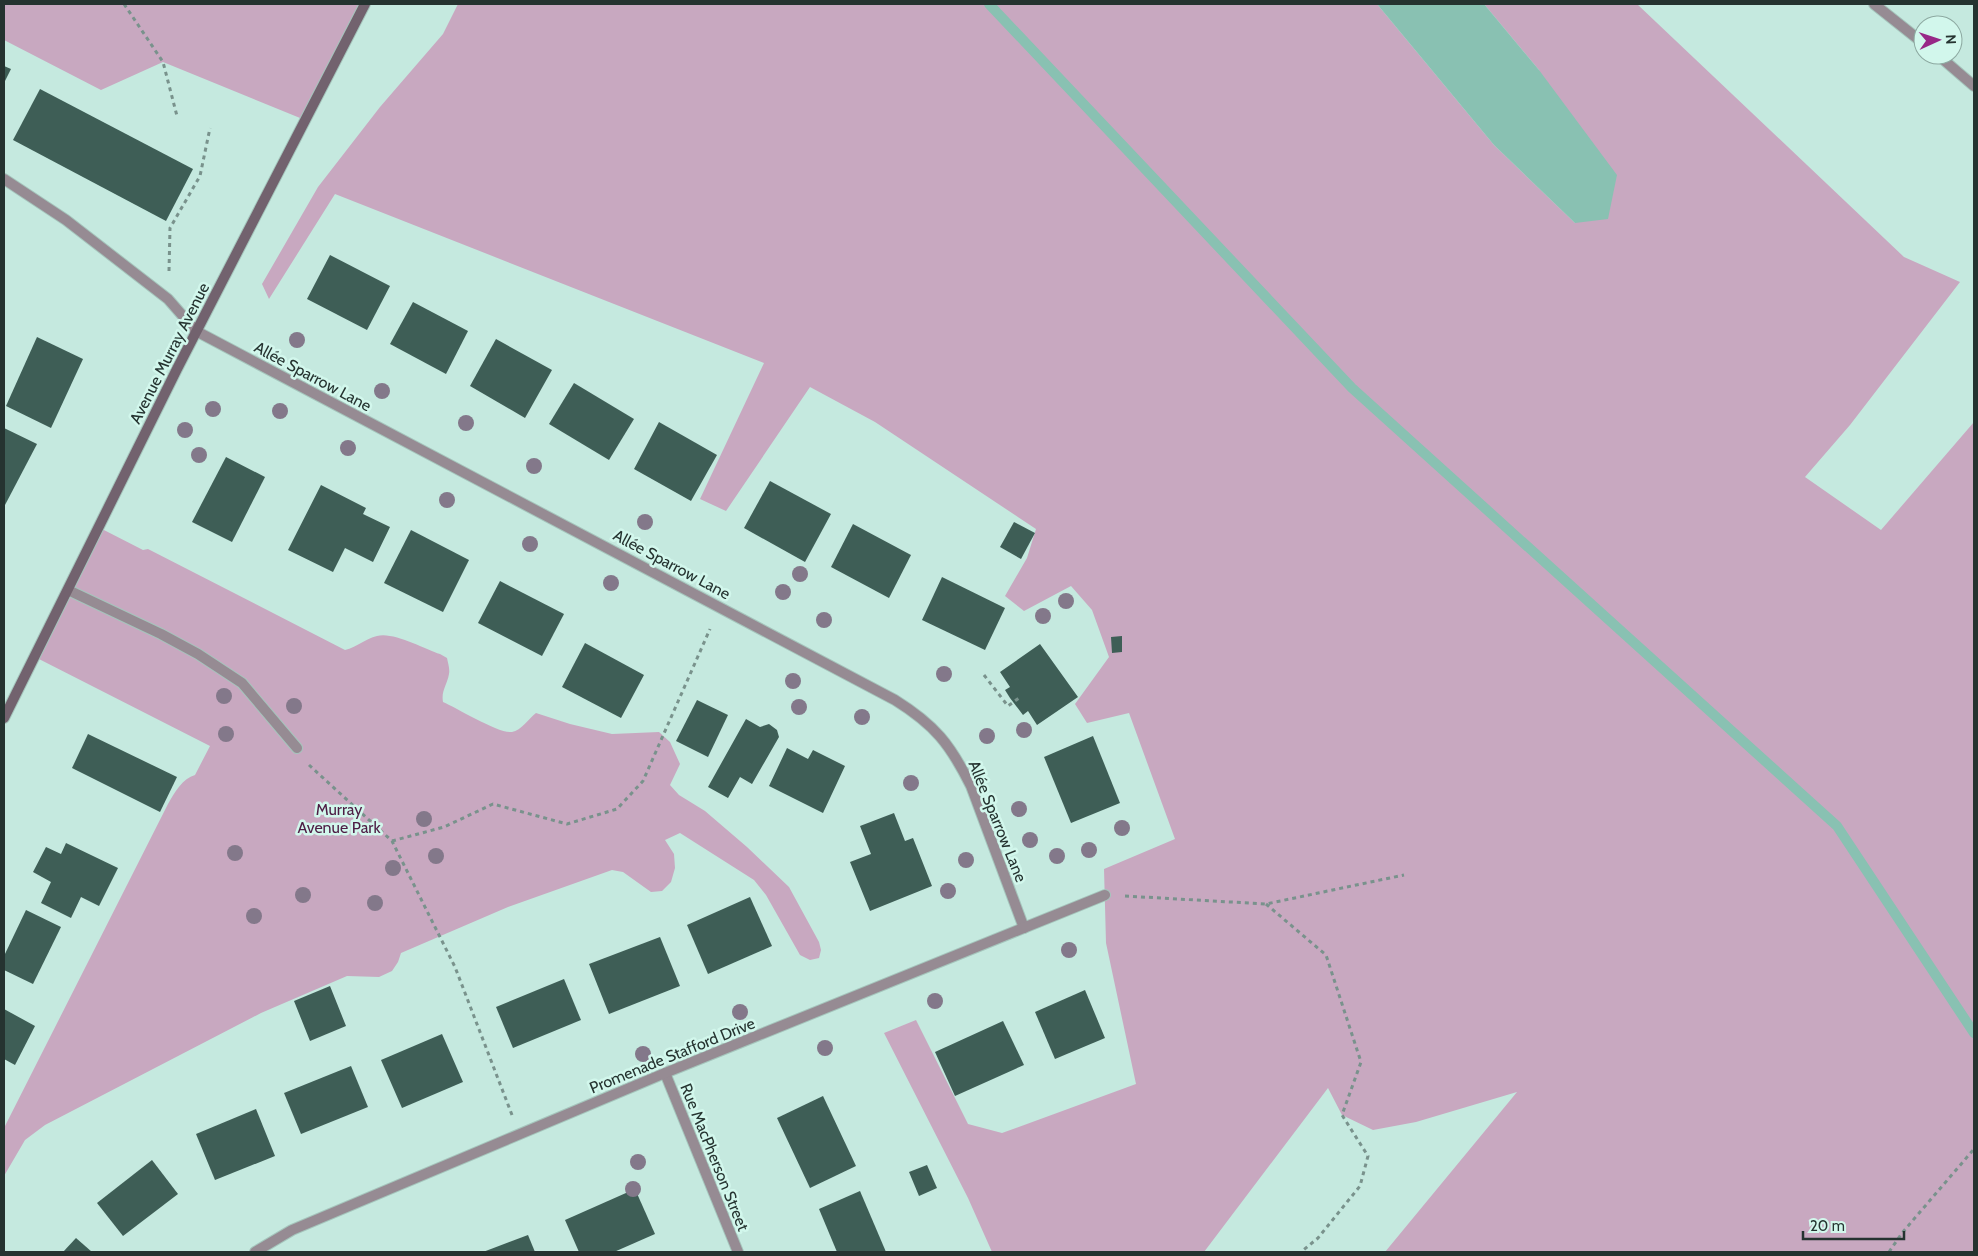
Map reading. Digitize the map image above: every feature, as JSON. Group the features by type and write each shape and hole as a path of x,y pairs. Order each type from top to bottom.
{"street":[{"name":"Avenue Murray Avenue","path":"4,718 196,331 365,4"},
{"path":"1874,4 1913,35"},
{"path":"1950,65 1974,86"},
{"path":"4,179 66,220 168,299 196,331"},
{"name":"Allée Sparrow Lane","path":"196,331 720,606 895,700 916,714 935,730 952,752 971,786 1024,928"},
{"path":"68,590 169,638 242,682 297,748"},
{"name":"Promenade Stafford Drive","path":"255,1252 292,1230 665,1073 1105,895"},
{"name":"Rue MacPherson Street","path":"665,1073 738,1252"}],"path":[{"path":"124,4 163,62 177,116"},
{"path":"168,299 170,228 200,176 210,128"},
{"path":"392,841 444,827 493,804 568,824 617,809 643,781 720,606"},
{"path":"984,674 1008,706 1019,698"},
{"path":"297,748 308,764 392,841 455,967 519,1135"},
{"path":"1105,895 1266,904 1404,875"},
{"path":"1266,904 1326,955 1361,1062 1342,1115 1368,1156 1360,1186 1318,1238 1302,1252"},
{"path":"1888,1252 1974,1149"}],"green space":[{"path":"4,4 365,4 305,120 163,62 101,90 4,40"},
{"path":"458,4 1377,4 1494,145 1575,223 1539,70 1484,4 1637,4 1904,257 1960,282 1850,425 1805,477 1881,530 1974,422 1974,1252 1385,1252 1517,1092 1416,1122 1373,1130 1342,1115 1328,1088 1204,1252 992,1252 968,1198 884,1033 916,1020 968,1124 1002,1133 1136,1084 1106,943 1104,869 1175,839 1129,713 1087,723 1075,704 1109,657 1092,610 1071,586 1024,611 1005,596 1027,558 1036,529 875,422 810,387 726,511 700,499 764,363 335,194 269,299 262,284 318,187 380,107 443,34"},
{"name":"Murray Avenue Park","path":"100,528 143,550 148,549 345,650 373,637 383,635 400,638 440,654 447,658 449,670 443,702 506,732 512,732 522,727 536,713 570,724 612,734 659,732 670,742 680,764 670,785 679,795 705,811 747,847 789,887 819,942 821,950 819,958 810,960 800,955 766,895 754,880 680,833 665,840 674,854 675,868 671,882 662,891 651,892 623,872 612,870 508,907 401,953 392,971 379,977 347,976 261,1013 45,1125 25,1140 4,1176 4,1128 168,804 183,783 195,775 210,746 35,657"}],"shaded area":[{"path":"1377,4 1484,4 1539,70 1617,175 1608,219 1575,223 1494,145"}],"building":[{"path":"4,66 11,69 4,83"},
{"path":"40,89 193,169 166,221 13,140"},
{"path":"330,255 390,286 367,330 307,299"},
{"path":"413,302 468,331 446,374 390,344"},
{"path":"37,337 83,359 51,428 6,406"},
{"path":"496,339 552,370 525,418 470,386"},
{"path":"574,383 634,419 609,460 549,424"},
{"path":"659,422 717,455 691,501 634,469"},
{"path":"4,428 37,444 5,505 4,505"},
{"path":"226,457 265,477 232,542 192,522"},
{"path":"770,481 831,514 805,562 744,528"},
{"path":"321,485 366,508 363,514 390,527 373,562 345,548 333,572 288,550"},
{"path":"1014,522 1035,533 1021,559 1000,547"},
{"path":"853,524 911,555 889,598 831,567"},
{"path":"411,530 469,560 443,612 384,583"},
{"path":"942,577 1005,608 985,650 922,620"},
{"path":"500,581 564,614 542,656 478,623"},
{"path":"1122,636 1122,652 1112,653 1111,637"},
{"path":"585,643 644,675 621,718 562,687"},
{"path":"1040,644 1078,697 1037,725 1028,711 1023,715 1010,698 1005,690 1010,687 1000,672"},
{"path":"697,700 728,715 708,757 676,741"},
{"path":"746,719 760,727 769,724 777,730 779,737 752,784 740,777 728,798 708,787"},
{"path":"88,734 177,777 160,812 72,768"},
{"path":"1093,736 1120,803 1071,823 1044,757"},
{"path":"787,748 808,759 813,750 845,766 823,813 769,786"},
{"path":"894,813 905,841 913,838 932,886 870,911 850,862 871,854 860,826"},
{"path":"66,843 118,868 99,906 81,897 71,918 41,903 51,882 33,872 46,847 61,854"},
{"path":"750,897 772,946 708,974 687,925"},
{"path":"26,910 61,927 33,984 4,970 4,956"},
{"path":"660,937 680,986 609,1014 589,964"},
{"path":"564,979 581,1020 513,1048 496,1007"},
{"path":"330,986 346,1026 310,1041 294,1001"},
{"path":"1085,990 1105,1038 1055,1059 1035,1012"},
{"path":"4,1009 35,1026 15,1065 4,1059"},
{"path":"1003,1021 1024,1065 955,1096 935,1052"},
{"path":"442,1034 463,1082 402,1108 381,1060"},
{"path":"351,1066 368,1107 301,1134 284,1093"},
{"path":"823,1096 856,1166 810,1188 777,1118"},
{"path":"256,1109 275,1156 215,1180 196,1134"},
{"path":"152,1160 178,1194 123,1236 97,1203"},
{"path":"927,1165 937,1188 919,1196 909,1172"},
{"path":"635,1189 655,1234 614,1252 579,1252 565,1220"},
{"path":"860,1191 886,1252 837,1252 819,1209"},
{"path":"528,1235 535,1252 483,1252"},
{"path":"76,1238 92,1252 63,1252"}],"waterway":[{"path":"989,4 1352,388 1837,826 1974,1033"}]}
